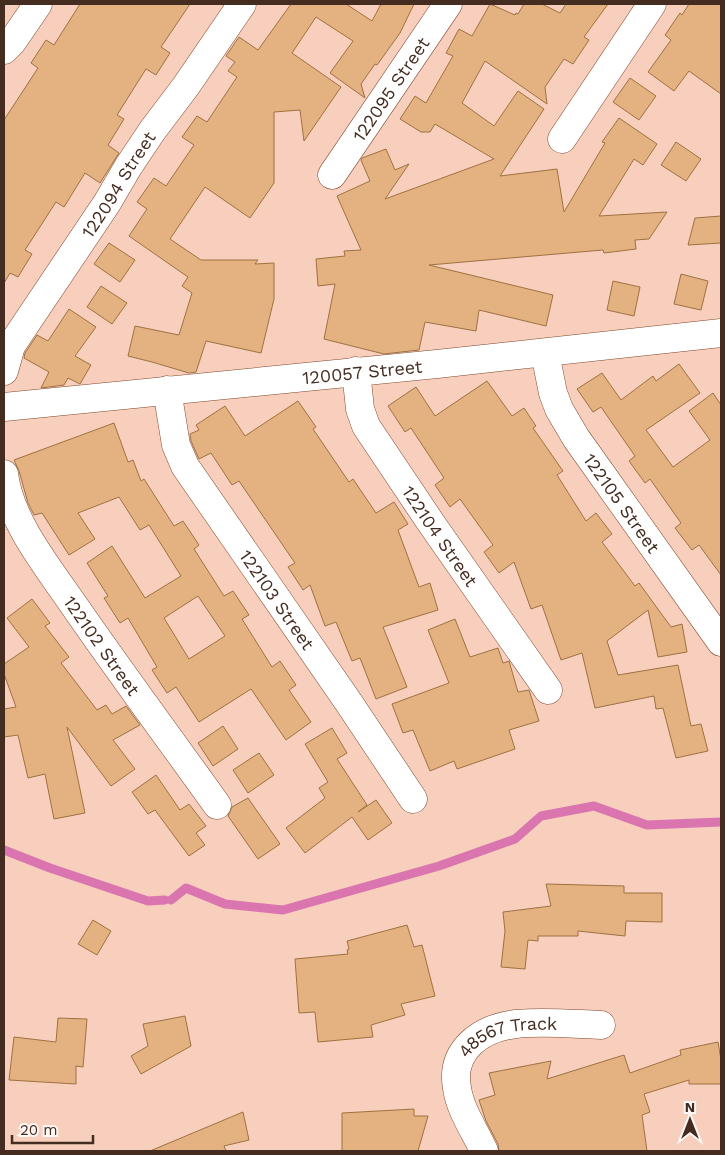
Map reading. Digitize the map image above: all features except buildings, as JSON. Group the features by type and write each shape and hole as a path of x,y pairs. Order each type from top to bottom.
{"street":[{"path":"4,50 12,42 38,4"},
{"name":"122094 Street","path":"4,371 11,346 107,203 152,131 186,86 242,4"},
{"name":"122095 Street","path":"332,175 448,4"},
{"path":"562,139 652,4"},
{"name":"120057 Street","path":"4,407 545,353 721,333"},
{"name":"122105 Street","path":"545,353 553,393 559,409 576,438 721,642"},
{"name":"122104 Street","path":"356,371 360,409 370,433 474,587 548,690"},
{"name":"122103 Street","path":"167,390 176,445 186,466 413,799"},
{"name":"122102 Street","path":"4,474 12,507 27,534 114,664 217,805"},
{"name":"48567 Track","path":"484,1151 459,1100 456,1087 457,1060 465,1047 491,1031 515,1024 601,1025"}],"waterway":[{"path":"171,900 186,888 225,904 283,910 439,866 515,839 541,816 594,806 647,825 721,822"},
{"path":"4,850 50,868 148,901 165,900"}]}
